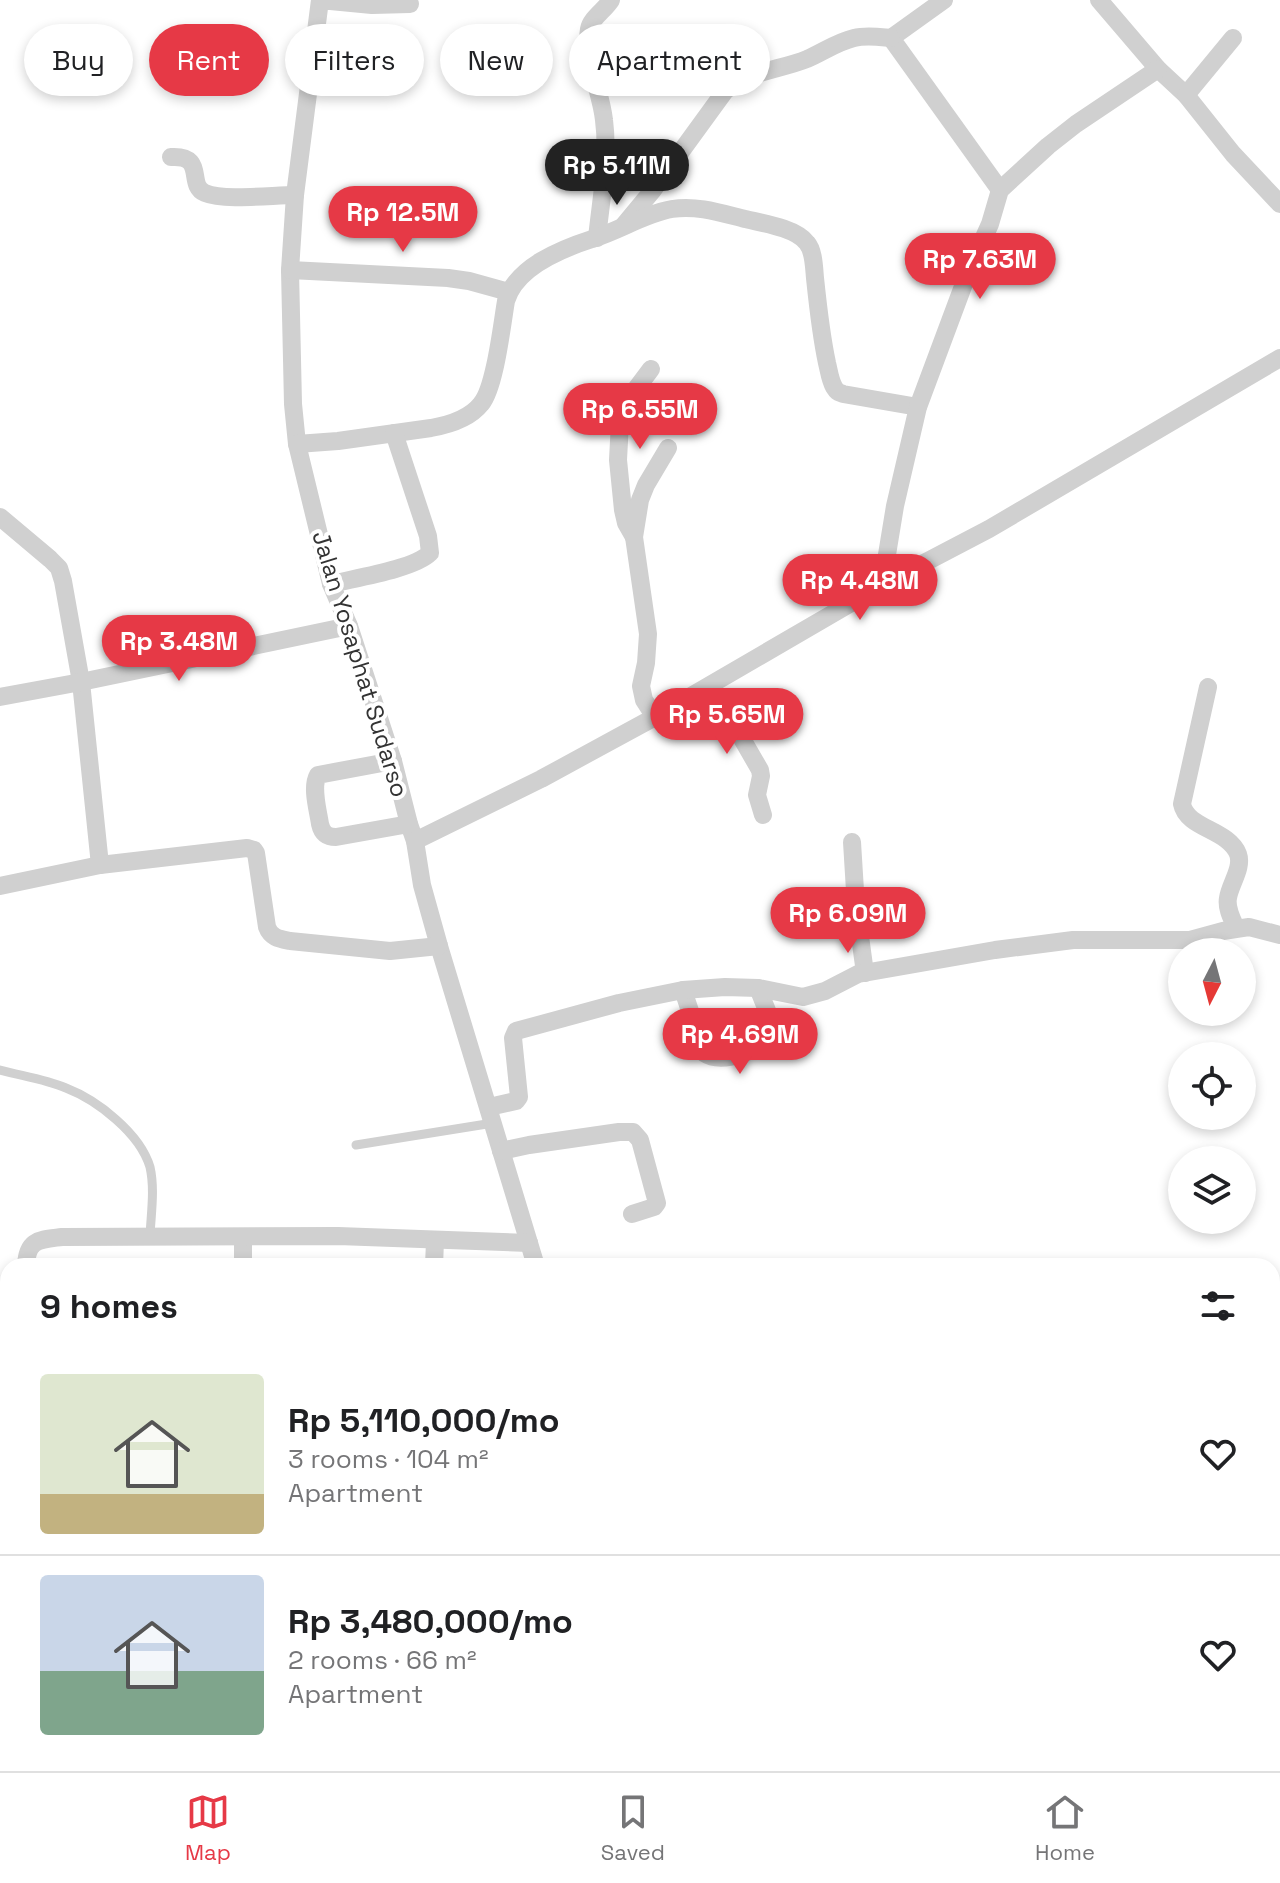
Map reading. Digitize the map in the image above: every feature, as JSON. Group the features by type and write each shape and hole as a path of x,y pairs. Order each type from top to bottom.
{"street":[{"path":"320,0 372,5 410,4"},
{"name":"Jalan Yosaphat Sudarso","path":"320,0 295,195 290,270 297,444 331,584 349,626 393,761 422,885 457,1007 491,1115 515,1148 534,1258"},
{"path":"597,238 606,137 589,50 589,32 591,23 611,0"},
{"path":"622,227 732,85 807,59 849,39 891,38 944,0"},
{"path":"1099,0 1280,204"},
{"path":"891,38 1000,190"},
{"path":"1186,95 1233,38"},
{"path":"882,585 895,506 918,407 968,273 990,224 1000,190 1076,124 1158,69"},
{"path":"171,157 190,161 198,186 205,193 295,195"},
{"path":"297,444 445,426 472,413 483,402 491,384 510,287 562,249 644,218 689,208 772,225 803,239 812,256 821,334 834,387 843,394 918,407"},
{"path":"290,270 448,278 509,292"},
{"path":"393,761 315,777 320,824 324,833 336,837 412,832 541,779 655,717 882,585 989,529 1280,358"},
{"path":"634,537 623,510 618,460 620,422 624,405 651,369"},
{"path":"331,584 414,564 430,553 428,536 394,433"},
{"path":"655,717 644,700 641,686 648,634 634,537 640,500 668,448"},
{"path":"0,517 59,568 63,581 81,682 100,865"},
{"path":"0,697 349,626"},
{"path":"711,685 760,770 757,795 763,815"},
{"path":"1208,687 1182,804 1189,817 1218,833 1239,856 1227,901 1236,928"},
{"path":"852,842 856,907 865,973"},
{"path":"0,886 100,865 250,848 256,853 267,927 276,938 390,951 439,946"},
{"path":"491,1115 519,1097 513,1038 516,1031 619,1003 683,990 725,987 758,988 803,997 865,973 1073,940 1190,940 1249,927 1280,935"},
{"path":"683,990 704,1053 721,1059 767,1044 772,1039 769,1014 758,988"},
{"path":"515,1148 633,1132 640,1140 657,1203 654,1207 632,1214"},
{"path":"27,1258 29,1248 43,1240 62,1237 338,1236 529,1243"},
{"path":"243,1237 243,1258"},
{"path":"434,1258 435,1241"}],"lane":[{"path":"0,1070 66,1088 101,1107 125,1128 149,1163 152,1184 150,1236"},
{"path":"356,1145 491,1115"}]}
